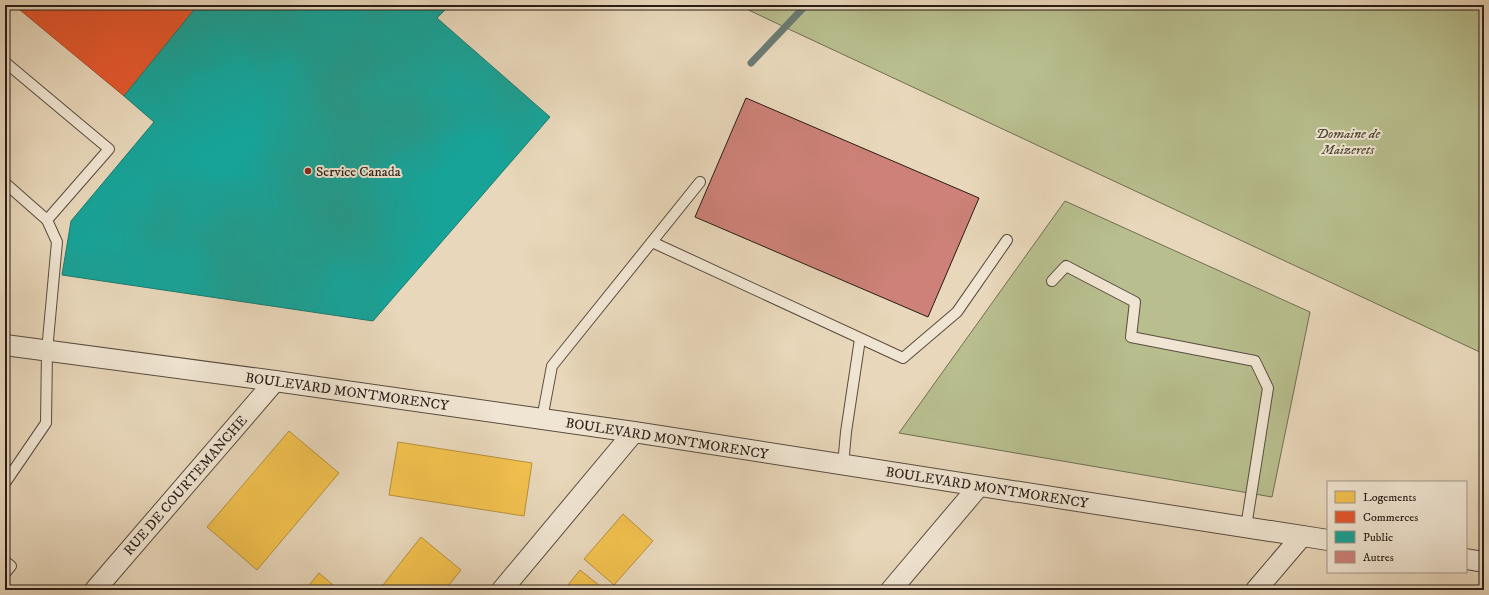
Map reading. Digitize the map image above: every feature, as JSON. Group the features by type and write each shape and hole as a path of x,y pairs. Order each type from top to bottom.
{"street":[{"name":"BOULEVARD MONTMORENCY","path":"5,345 275,381 634,432 1327,540"},
{"name":"RUE DE COURTEMANCHE","path":"95,590 275,381"},
{"path":"502,590 634,432"},
{"path":"891,590 979,486"},
{"path":"1256,590 1302,536"},
{"path":"1467,559 1484,562"}],"lane":[{"path":"5,62 109,149 47,220"},
{"path":"542,419 552,366 700,182"},
{"path":"5,183 47,220 57,242 47,351 46,423 5,483"},
{"path":"652,242 903,358 957,312 1007,240"},
{"path":"1052,281 1066,266 1135,302 1131,337 1255,360 1268,388 1246,527"},
{"path":"843,465 846,432 860,339"},
{"path":"5,561 11,566 5,573"}],"green space":[{"name":"Domaine de Maizerets","path":"738,5 1484,5 1484,354 795,32"},
{"path":"1065,201 1310,312 1272,497 899,433"}],"building: Logements":[{"path":"289,431 339,473 257,570 207,527"},
{"path":"398,442 532,463 524,516 389,495"},
{"path":"623,514 653,541 614,585 584,559"},
{"path":"421,537 461,570 445,590 379,590"},
{"path":"580,570 605,590 564,590"},
{"path":"319,573 339,590 305,590"}],"building: Commerces":[{"path":"14,5 198,5 124,96"}],"building: Public":[{"name":"Service Canada","path":"198,5 450,5 437,18 550,117 373,321 62,275 71,221 154,122 124,96"}],"building: Autres":[{"path":"746,98 979,198 928,317 695,217"}],"waterway":[{"path":"751,63 806,5"}],"place":[{"name":"Service Canada","path":"308,171"}]}
